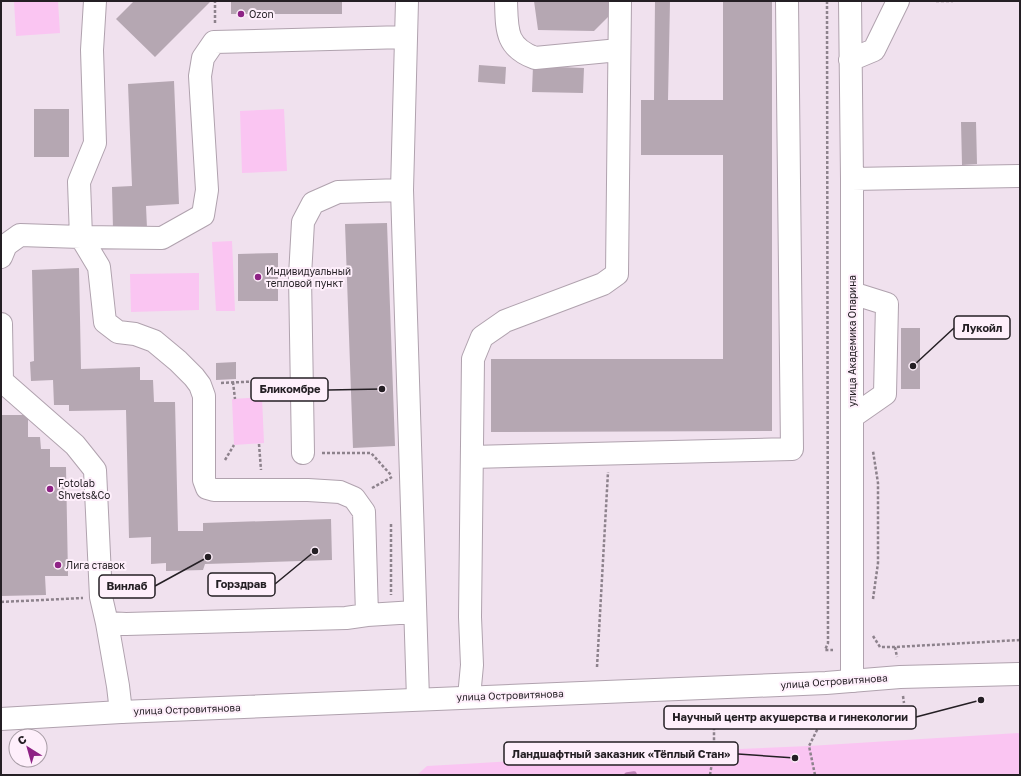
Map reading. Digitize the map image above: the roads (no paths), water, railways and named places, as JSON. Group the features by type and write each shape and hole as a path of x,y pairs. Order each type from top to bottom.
{"main road":[{"path":"95,1 92,50 95,143 79,182 81,237 99,267 105,322 118,332 135,334 154,341 178,361 200,385 204,396 204,480 207,488 214,490 308,490 340,492 354,498 364,512 366,615"},
{"path":"407,1 402,190 418,699"},
{"path":"506,1 506,28 510,38 516,47 534,58 619,50"},
{"path":"469,697 472,665 470,617 473,359 482,337 505,321 604,284 617,274 620,1"},
{"path":"472,457 792,449 787,1"},
{"name":"улица Академика Опарина","path":"850,1 852,179 852,681"},
{"path":"850,60 874,50 898,1"},
{"path":"1,257 6,245 20,235 162,238 203,216 207,190 200,76 203,58 214,42 406,37"},
{"path":"852,179 1020,176"},
{"path":"303,453 300,276 303,222 314,203 338,192 402,190"},
{"path":"852,292 887,304 885,394 852,417"},
{"path":"1,324 1,381 74,445 95,470 101,597 114,658 121,712"},
{"path":"107,623 126,624 346,618 366,615 415,612"},
{"name":"улица Островитянова","path":"1,720 121,712 826,683 900,677 1020,674"}],"waterway":[{"path":"627,775 634,774"}],"place":[{"name":"Ozon","path":"241,14"},
{"name":"Индивидуальный тепловой пункт","path":"258,277"},
{"name":"Лукойл","path":"913,366"},
{"name":"Бликомбре","path":"382,389"},
{"name":"Fotolab Shvets&Co","path":"50,489"},
{"name":"Горздрав","path":"315,551"},
{"name":"Винлаб","path":"208,557"},
{"name":"Лига ставок","path":"58,565"},
{"name":"Научный центр акушерства и гинекологии","path":"981,700"},
{"name":"Ландшафтный заказник «Тёплый Стан»","path":"795,758"}]}
